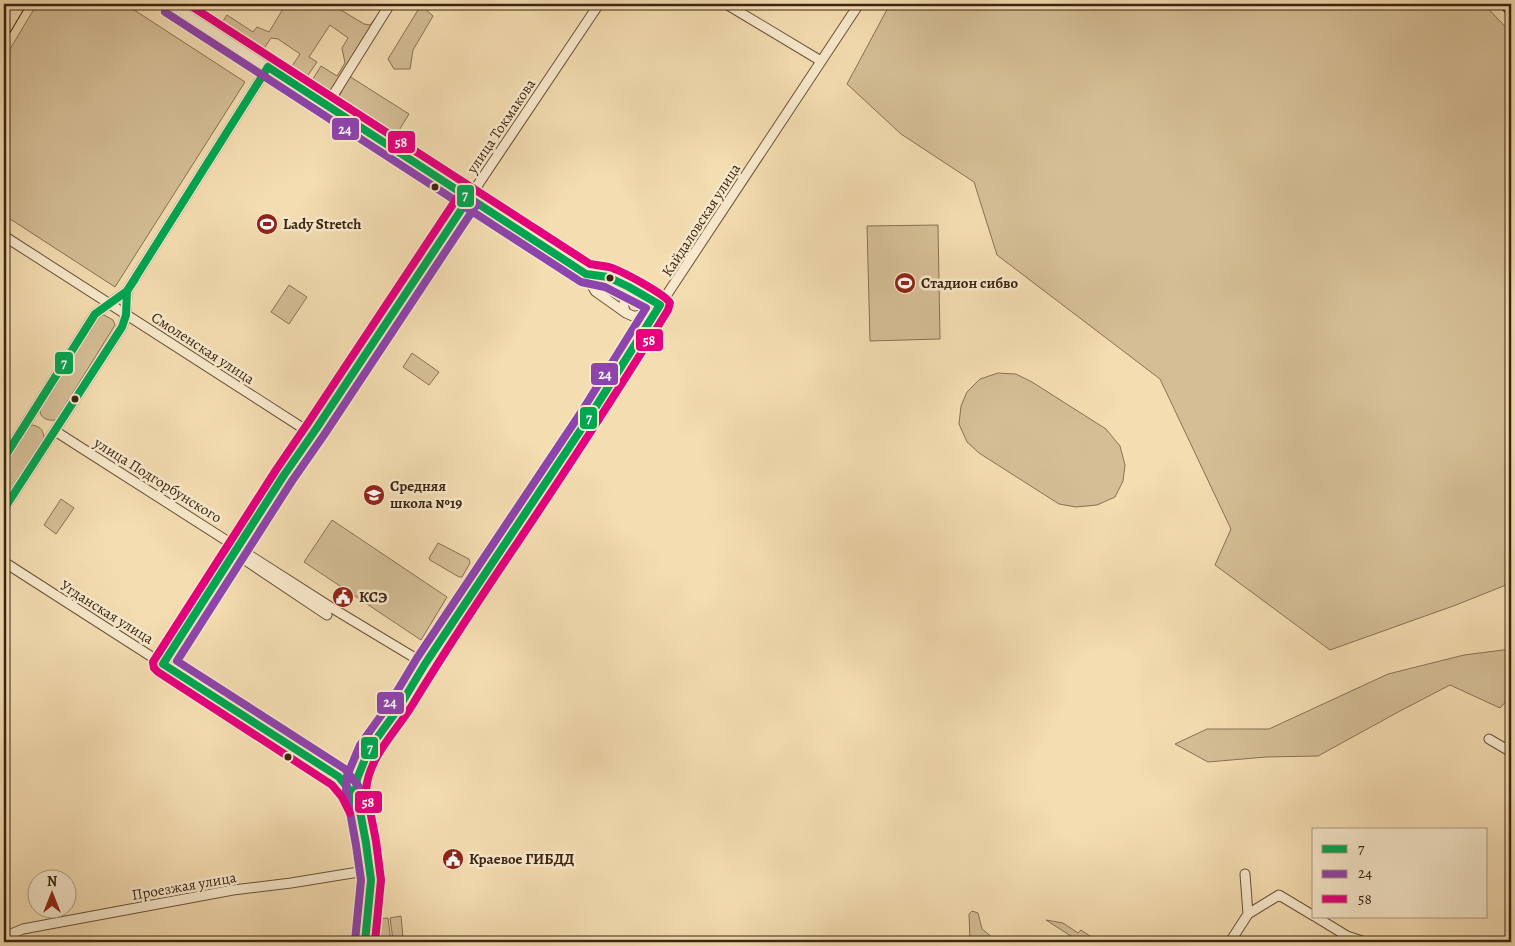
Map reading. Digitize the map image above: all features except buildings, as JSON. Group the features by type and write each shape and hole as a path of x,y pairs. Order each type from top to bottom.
{"highway":[{"path":"1506,4 1511,9"}],"main road":[{"path":"4,31 20,4"}],"street":[{"path":"170,4 586,274 608,277 642,294 660,306"},
{"path":"327,105 390,4"},
{"name":"улица Токмакова","path":"163,664 312,434 599,4"},
{"path":"726,4 821,61"},
{"name":"Кайдаловская улица","path":"359,809 356,790 357,779 369,748 403,702 425,664 590,416 660,306 859,4"},
{"path":"4,458 95,314 127,291 268,67"},
{"name":"Смоленская улица","path":"4,236 312,434"},
{"path":"586,274 595,291 629,314 649,324"},
{"path":"4,509 122,327 126,315 127,291"},
{"path":"631,294 642,294 648,304 644,312 636,317 629,314 624,305 625,300 631,294"},
{"name":"улица Подгорбунского","path":"55,431 332,608 425,664"},
{"path":"238,547 242,558 328,615"},
{"name":"Угданская улица","path":"4,562 339,777 359,809"},
{"path":"1489,739 1511,752"},
{"path":"359,809 371,870 371,890 364,942"},
{"name":"Проезжая улица","path":"4,937 23,929 233,890 371,870"},
{"path":"1245,874 1248,914"},
{"path":"1230,942 1248,914 1279,895 1312,915"},
{"path":"1317,918 1343,934 1365,942"},
{"path":"1338,942 1343,934"}],"shaded area":[{"path":"37,4 125,4 245,82 115,287 4,215 4,59"},
{"path":"286,4 331,4 364,24 370,25 380,12 382,4 388,4 331,95 311,82 321,66 337,76 345,63 342,48 348,38 330,25 309,57 317,62 302,84 276,67 281,61 292,66 300,54 278,39 271,38 263,50 271,57 267,62 252,52 250,48 225,32 223,21 227,15 253,32 257,27 269,32"},
{"path":"890,4 1484,4 1511,33 1511,583 1456,605 1330,650 1215,565 1231,529 1160,379 997,255 974,182 901,134 847,84"},
{"path":"421,5 433,16 413,50 410,69 394,69 388,59"},
{"path":"349,76 409,114 395,137 338,99"},
{"path":"938,225 940,339 870,341 867,226"},
{"path":"289,285 307,297 289,324 271,312"},
{"path":"104,315 113,320 115,325 56,420 44,418 40,407 99,316"},
{"path":"412,353 439,372 429,385 403,367"},
{"path":"998,373 1016,374 1032,382 1106,429 1120,446 1125,465 1123,481 1115,497 1097,505 1076,507 1059,504 979,453 967,442 959,424 961,406 967,392 980,379"},
{"path":"33,425 41,430 44,439 4,500 4,463 27,427"},
{"path":"61,499 74,508 56,534 44,525"},
{"path":"332,520 447,597 421,640 304,562"},
{"path":"438,543 469,559 470,563 462,577 430,560 429,558"},
{"path":"1511,649 1511,696 1500,708 1450,685 1318,756 1266,757 1208,762 1175,744 1207,729 1269,729 1388,674 1464,655"},
{"path":"972,911 978,913 982,929 998,942 972,942 970,940 969,914"},
{"path":"401,916 403,937 393,940 390,918"},
{"path":"388,918 391,942 374,942 377,919"},
{"path":"1046,920 1063,923 1078,933 1081,930 1099,942 1076,942 1077,940"}],"transit line":[{"name":"58","path":"188,4 590,264 609,267 622,273 651,288 670,303 668,310 617,392 469,615 372,766 366,790 381,880 375,942"},
{"name":"24","path":"165,12 581,282 605,287 646,308 582,411 417,658 390,703 360,745 347,776 346,790 361,880 355,941"},
{"name":"7","path":"268,67 586,274 608,277 660,305 590,416 425,664 398,709 369,749 357,779 356,790 371,880 365,942"},
{"name":"7","path":"4,509 122,327 126,315 127,291 268,67"},
{"name":"58","path":"350,813 342,797 332,785 158,672 154,668 153,662 276,470 461,192"},
{"name":"7","path":"359,809 351,792 339,777 163,664 284,475 469,198"},
{"name":"24","path":"368,805 359,787 345,769 177,661 292,481 477,204"},
{"name":"7","path":"4,458 95,314 127,291 135,279"}],"place":[{"name":"Lady Stretch","path":"267,224"},
{"name":"Стадион сибво","path":"905,283"},
{"name":"Средняя школа №19","path":"374,495"},
{"name":"КСЭ","path":"343,597"},
{"name":"Краевое ГИБДД","path":"453,859"}]}
